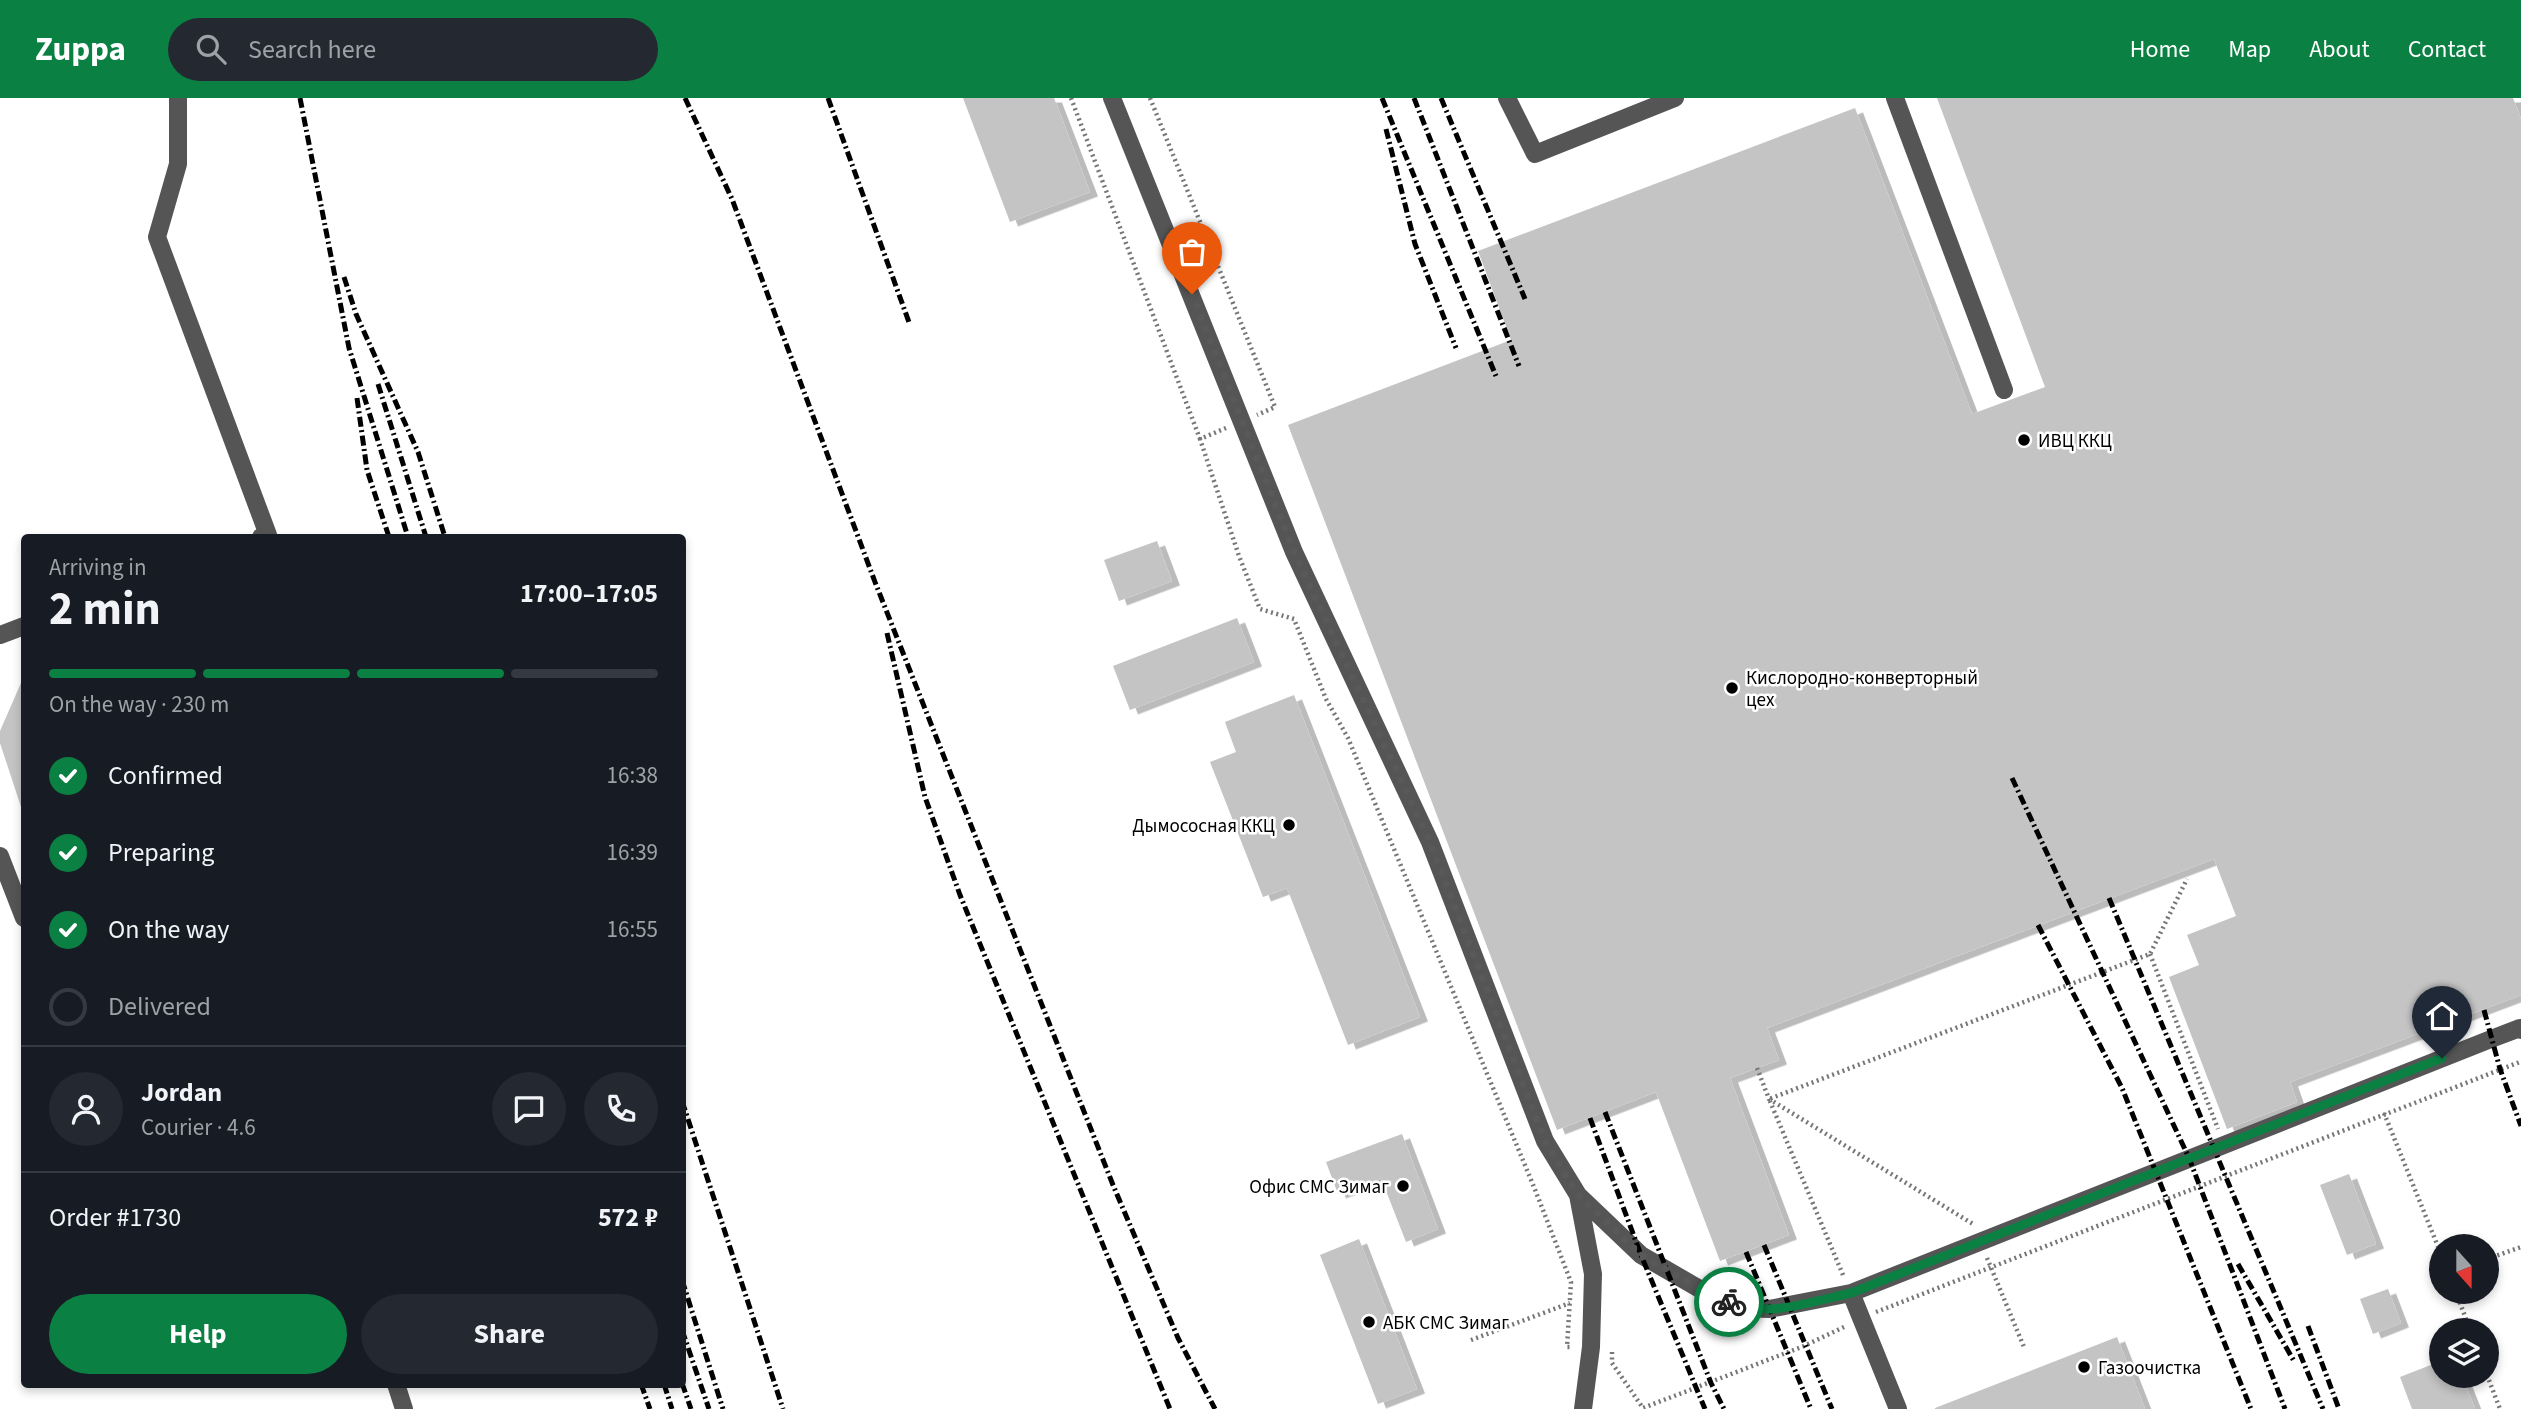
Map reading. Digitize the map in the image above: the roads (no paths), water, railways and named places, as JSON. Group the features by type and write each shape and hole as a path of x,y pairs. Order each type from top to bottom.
{"lane":[{"path":"178,98 178,164 157,237 268,534"},
{"path":"1111,98 1294,552 1430,842 1545,1141 1578,1195 1641,1255 1698,1288 1742,1308 1789,1307 1851,1293 2491,1039 2520,1028 2521,1030"},
{"path":"1507,98 1535,154 1675,98"},
{"path":"1895,98 2004,390"},
{"path":"0,635 21,627"},
{"path":"0,856 21,910"},
{"path":"1578,1195 1593,1274 1591,1347 1583,1409"},
{"path":"1851,1293 1898,1409"},
{"path":"397,1388 404,1409"}],"railway":[{"path":"300,98 349,348 407,534"},
{"path":"685,98 732,199 875,582 1113,1185 1178,1338 1215,1409"},
{"path":"828,98 910,325"},
{"path":"1382,98 1496,376"},
{"path":"1414,98 1519,366"},
{"path":"1441,98 1525,299"},
{"path":"1386,129 1415,244 1456,348"},
{"path":"344,277 356,314 418,452 444,534"},
{"path":"378,384 425,534"},
{"path":"357,398 367,470 388,534"},
{"path":"887,633 925,797 960,895 1170,1409"},
{"path":"2012,778 2189,1158 2285,1409"},
{"path":"2109,898 2323,1409"},
{"path":"2038,925 2122,1088 2251,1409"},
{"path":"2484,1010 2500,1069 2521,1126"},
{"path":"1605,1112 1711,1383 1724,1409"},
{"path":"686,1113 783,1409"},
{"path":"1590,1118 1641,1255 1705,1409"},
{"path":"1764,1245 1832,1409"},
{"path":"1746,1252 1811,1409"},
{"path":"2238,1264 2294,1361"},
{"path":"686,1293 723,1409"},
{"path":"2308,1326 2339,1409"},
{"path":"686,1342 709,1409"},
{"path":"642,1388 650,1409"},
{"path":"665,1388 672,1409"},
{"path":"684,1388 691,1409"}],"place":[{"name":"ИВЦ ККЦ","path":"2024,440"},
{"name":"Кислородно-конверторный цех","path":"1732,688"},
{"name":"Дымососная ККЦ","path":"1289,825"},
{"name":"Офис СМС Зимаг","path":"1403,1186"},
{"name":"АБК СМС Зимаг","path":"1369,1322"},
{"name":"Газоочистка","path":"2084,1367"}]}
